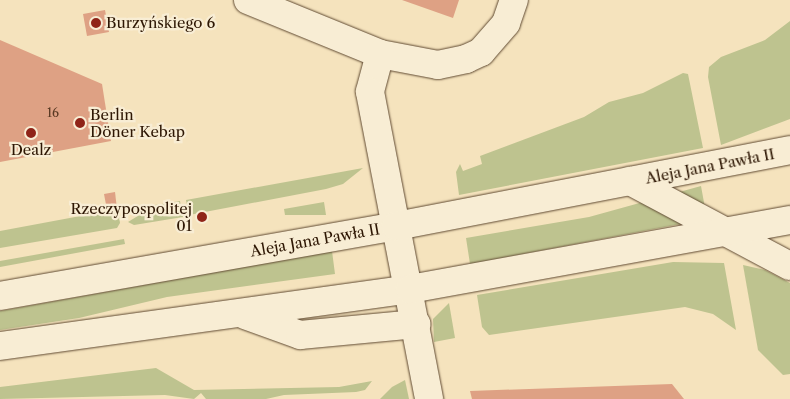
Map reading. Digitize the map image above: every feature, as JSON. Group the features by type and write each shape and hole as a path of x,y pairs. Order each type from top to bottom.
{"main road":[{"path":"248,0 380,54 438,65 466,59 491,43 506,23 514,0"},
{"path":"380,54 370,92 410,289 429,399"},
{"name":"Aleja Jana Pawła II","path":"0,296 396,226 630,182 787,149"},
{"name":"Aleja Jana Pawła II","path":"630,182 790,266"},
{"path":"0,346 242,314 410,289 790,220"},
{"path":"242,314 300,335 416,324"}],"green space":[{"path":"790,21 790,119 721,145 708,77 709,67 721,57 765,40"},
{"path":"683,73 688,74 703,148 459,195 456,172 460,164 463,171 482,164 480,156 584,117 609,102 643,93"},
{"path":"363,168 343,184 326,189 189,215 186,200"},
{"path":"701,186 707,219 470,264 466,238 589,217"},
{"path":"180,201 183,217 134,225 128,222 141,214 157,211 155,205"},
{"path":"324,202 326,215 285,215 284,209"},
{"path":"118,209 120,223 117,228 0,248 0,231"},
{"path":"124,239 125,244 0,267 0,261"},
{"path":"332,251 335,274 167,297 79,318 0,330 0,311"},
{"path":"673,262 724,263 736,330 713,314 685,307 489,335 482,327 477,295"},
{"path":"743,265 765,270 790,283 790,374 783,375 758,350"},
{"path":"449,303 455,338 434,342 433,319"},
{"path":"156,368 194,390 339,387 372,381 365,390 356,392 284,395 266,399 206,399 201,393 194,399 165,395 0,399 0,387"},
{"path":"405,380 409,399 380,399 392,387"}],"building":[{"path":"402,0 459,0 453,18"},
{"name":"Burzyńskiego 6","path":"105,10 109,32 87,36 83,14"},
{"path":"0,40 102,84 111,141 0,162"},
{"path":"115,192 117,209 107,210 104,194"},
{"path":"672,384 684,399 472,399 470,391"}],"place":[{"name":"Burzyńskiego 6","path":"96,23"},
{"name":"Berlin Döner Kebap","path":"80,123"},
{"name":"Dealz","path":"31,133"},
{"name":"Rzeczypospolitej 01","path":"202,217"}]}
